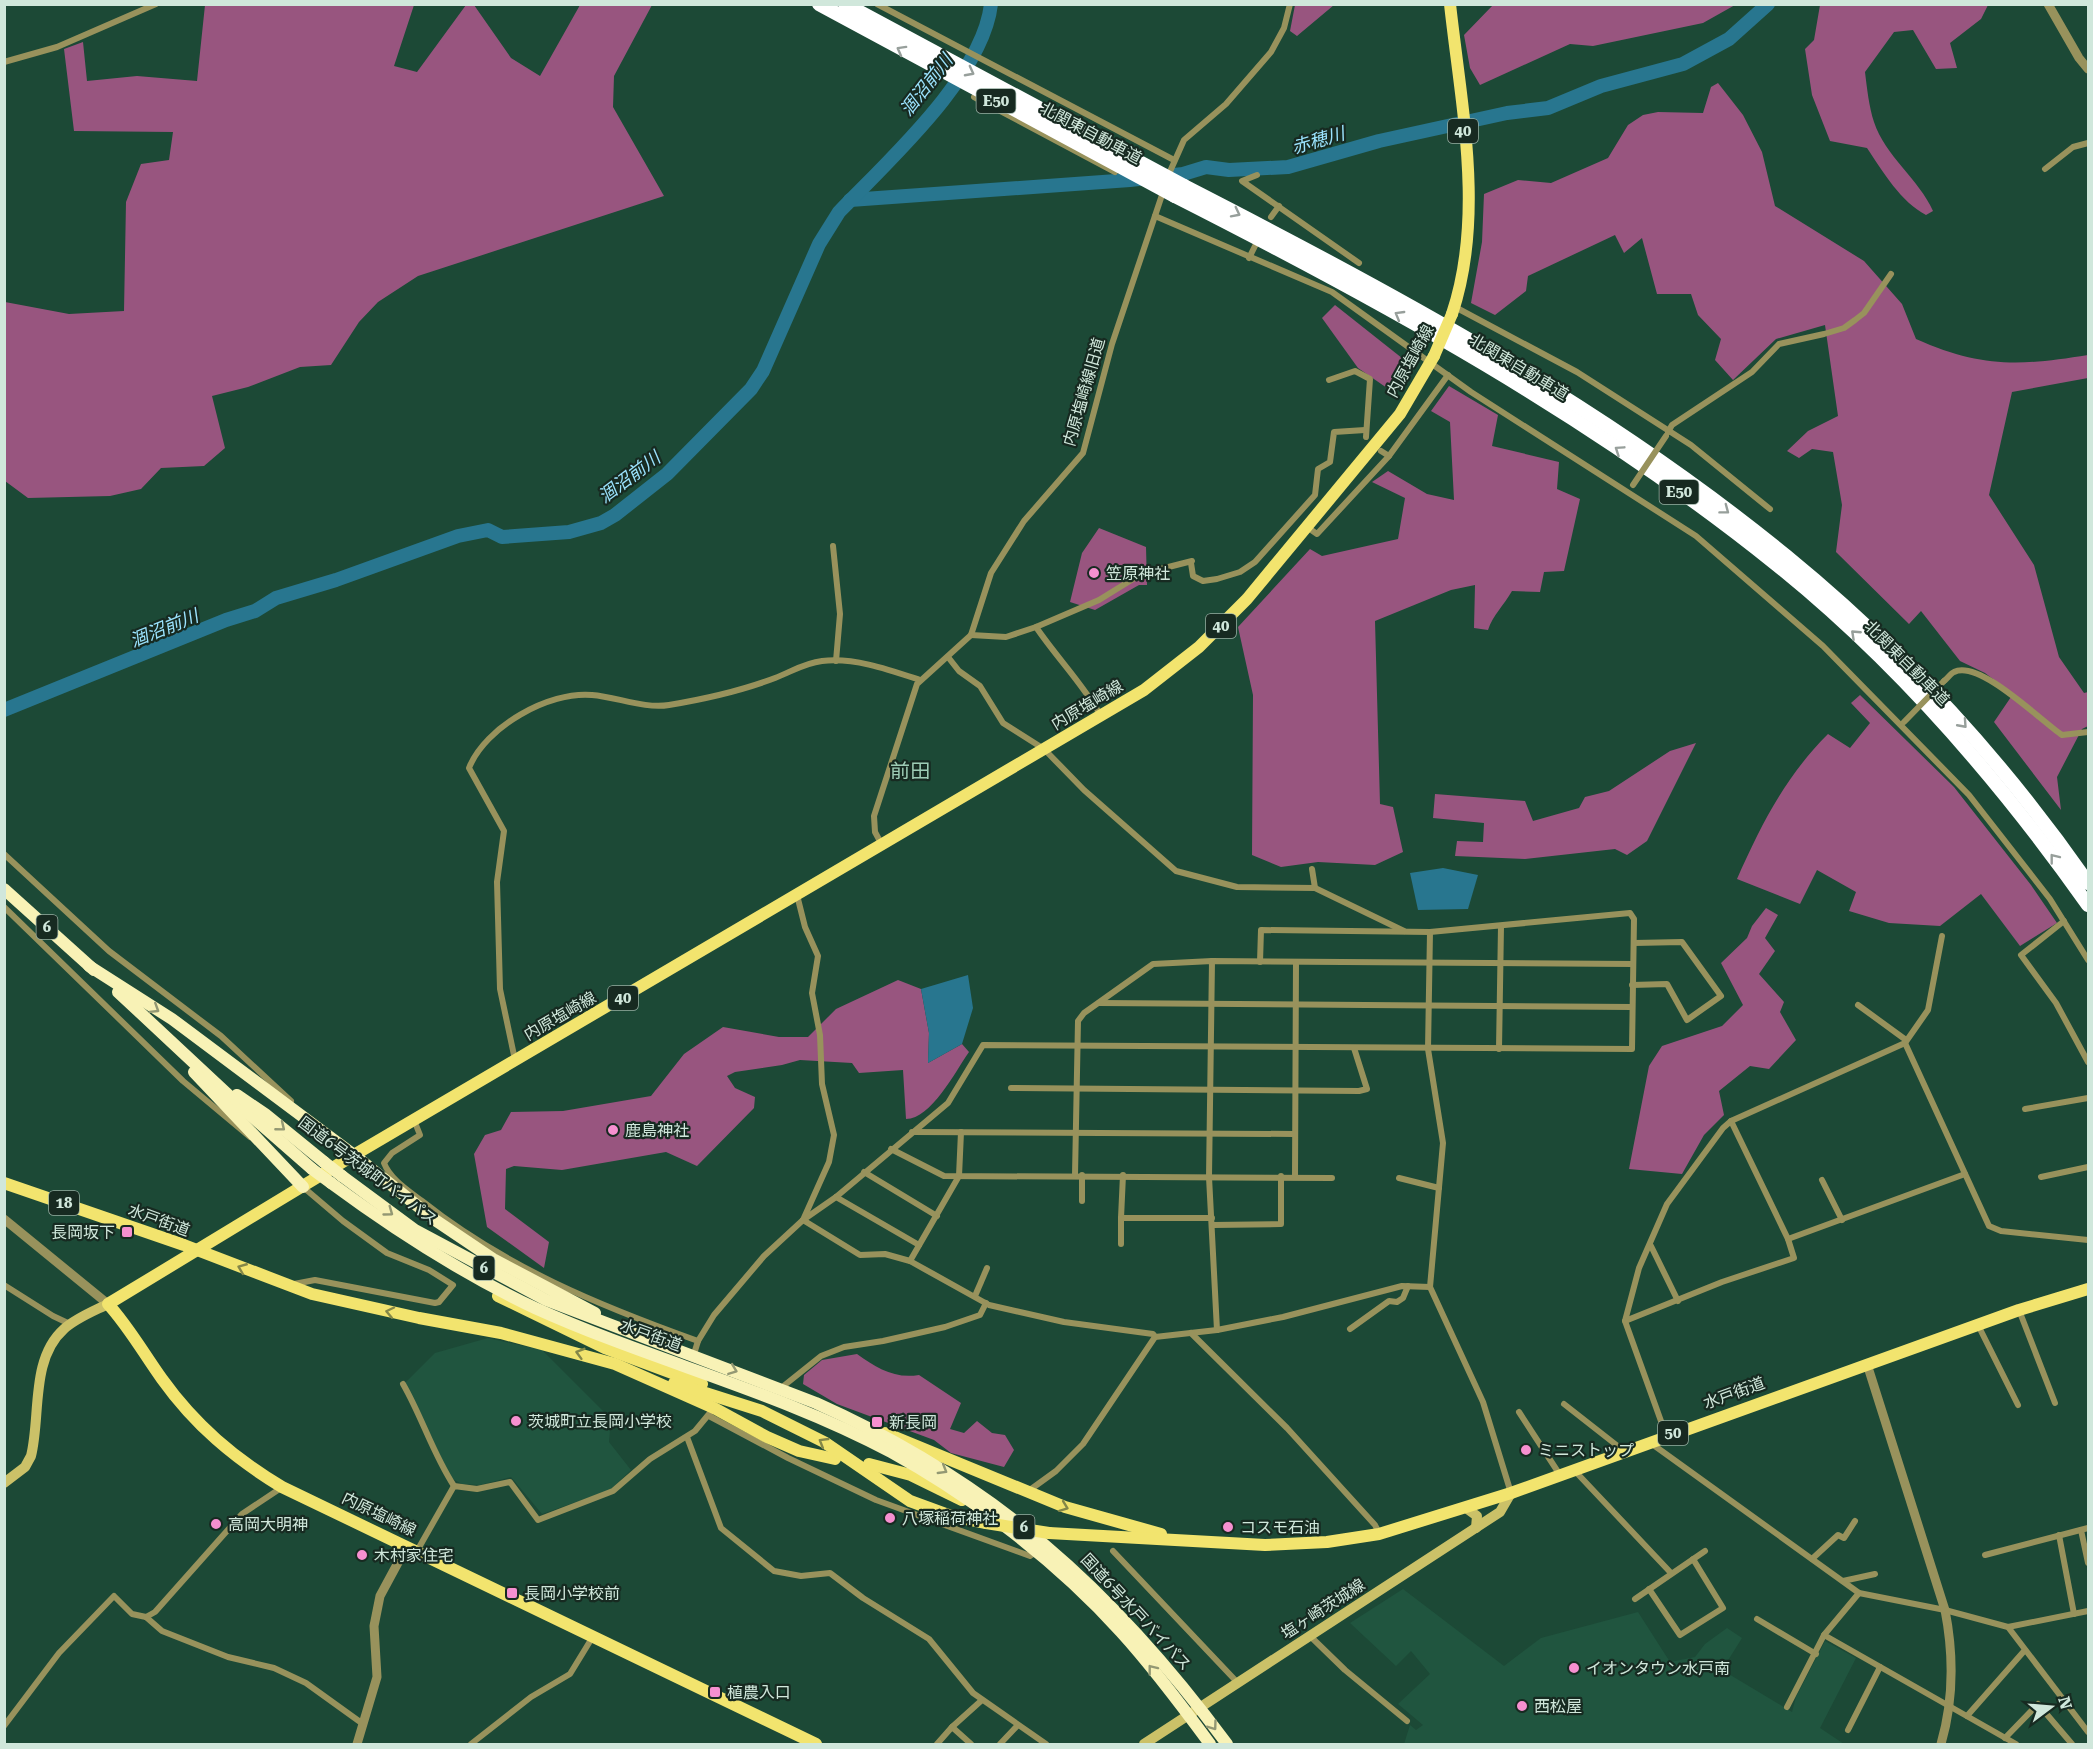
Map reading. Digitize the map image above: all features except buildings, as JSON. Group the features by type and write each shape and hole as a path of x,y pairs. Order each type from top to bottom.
{"highway":[{"name":"北関東自動車道","path":"819,4 1179,191 1314,253 1504,361 1665,465 1776,548 1834,597 1928,687 2018,790 2088,883"},
{"name":"北関東自動車道","path":"845,4 1496,371 1656,475 1769,558 1827,608 1919,696 2008,798 2088,905"},
{"name":"国道6号茨城町バイパス","path":"4,890 312,1169 402,1235 444,1262"},
{"path":"88,966 172,1019 308,1123 354,1155 435,1220 493,1259 638,1336"},
{"path":"88,966 303,1187"},
{"name":"国道6号茨城町バイパス","path":"216,1082 265,1114 342,1176 415,1230 471,1262 546,1300 638,1336"},
{"name":"水戸街道","path":"444,1262 560,1318 853,1426"},
{"name":"水戸街道","path":"638,1336 694,1354 781,1389 853,1426"},
{"name":"国道6号水戸バイパス","path":"853,1426 921,1470 1036,1552 1120,1631 1210,1744"},
{"name":"国道6号水戸バイパス","path":"853,1426 953,1476 1051,1549 1115,1609 1199,1707 1227,1744"}],"main road":[{"name":"内原塩崎線","path":"354,1155 1101,717 1144,690 1206,640 1247,599 1400,414 1432,360 1454,311 1467,250 1469,195 1450,4"},
{"name":"水戸街道","path":"4,1183 198,1251 354,1155"},
{"path":"198,1251 285,1286 355,1305 544,1343 747,1405"},
{"name":"40","path":"108,1304 198,1251"},
{"path":"444,1262 502,1298 562,1329 605,1348 727,1393 824,1442 904,1498 951,1515 1049,1533 1155,1540 1177,1539"},
{"name":"水戸街道","path":"1177,1539 1286,1545 1327,1542 1379,1534 1511,1493 1978,1324 2088,1289"},
{"name":"内原塩崎線","path":"108,1304 162,1379 196,1421 238,1459 282,1487 816,1744"},
{"path":"4,1483 25,1467 31,1456 35,1412 45,1360 57,1336 70,1324 108,1304"},
{"path":"636,1372 711,1412 799,1451 835,1459"},
{"path":"853,1426 1096,1518 1177,1539"},
{"path":"869,1464 911,1475 976,1508"},
{"name":"塩ヶ崎茨城線","path":"1144,1744 1502,1511 1511,1493"},
{"path":"1466,1508 1477,1516 1476,1528"}],"street":[{"path":"4,62 57,47 156,4"},
{"path":"877,4 1173,160"},
{"name":"内原塩崎線旧道","path":"920,680 971,635 991,573 1030,514 1083,453 1112,344 1173,160 1184,140 1226,104 1266,59 1281,36 1290,4"},
{"path":"2048,4 2079,58 2088,69"},
{"path":"974,97 1115,172"},
{"path":"1094,160 1112,128"},
{"path":"2045,169 2073,147 2088,143"},
{"path":"1257,175 1242,181 1359,263"},
{"path":"1272,217 1279,206"},
{"path":"1155,216 1332,292 1432,360 1448,375 1631,488 1696,536 1823,646 1903,723 1969,795 2019,858 2064,921 2088,960"},
{"path":"1249,258 1255,246"},
{"path":"1631,488 1672,425 1752,372 1779,344 1844,328 1864,313 1891,274"},
{"path":"1454,311 1577,372 1668,433 1691,445 1770,509"},
{"path":"971,635 1006,637 1036,627 1098,600 1141,574 1192,562 1193,576 1203,580 1232,575 1255,562 1315,495 1318,469 1330,462 1334,432 1365,433 1370,379 1355,371 1329,380"},
{"path":"1306,526 1317,534 1389,456 1448,375"},
{"path":"1381,451 1389,456"},
{"path":"832,546 840,614 836,661"},
{"path":"1036,627 1059,660 1084,687 1101,717"},
{"path":"948,657 959,672 980,686 1003,723 1044,749 1084,790 1176,871 1237,887 1315,888 1404,931"},
{"path":"515,1061 500,989 497,882 504,831 469,768 481,747 524,714 563,696 589,695 656,706 668,705 732,691 776,678 804,665 836,661 854,663 920,680 874,816 875,832 882,845"},
{"path":"1903,723 1955,671 1965,670 1983,675 2062,735 2088,732"},
{"path":"4,854 61,910 109,951 221,1036 291,1101 308,1123"},
{"path":"1312,869 1315,888"},
{"path":"797,894 805,927 818,956 812,993 820,1035 822,1084 834,1135 829,1162 803,1220"},
{"path":"4,908 183,1081 243,1133 259,1140"},
{"path":"694,1354 698,1341 734,1290 764,1256 803,1220 836,1197 948,1103 983,1045 1632,1049 1634,919 1630,913 1430,932 1261,930 1260,962"},
{"path":"2064,921 2021,955 2056,1003 2088,1062"},
{"path":"1499,1049 1501,926"},
{"path":"1430,932 1428,1049 1443,1143 1430,1287 1483,1402 1511,1493"},
{"path":"1666,1435 1625,1321 1639,1268 1651,1246 1667,1204 1716,1136 1731,1121 1906,1042 1928,1010 1942,936"},
{"path":"1632,985 1667,984 1687,1020 1722,996 1682,942 1634,943"},
{"path":"1082,1201 1076,1132 1078,1021 1084,1013 1154,964 1212,960 1633,964"},
{"path":"1212,960 1209,1177 1216,1330"},
{"path":"1295,1176 1296,962"},
{"path":"1099,1003 1632,1007"},
{"path":"1858,1005 1906,1042 1965,1174 1993,1230 2088,1240"},
{"path":"1011,1088 1210,1091 1367,1089 1354,1048"},
{"path":"2025,1109 2088,1098"},
{"path":"414,1120 420,1136 392,1153 384,1163 390,1174 434,1210 489,1248 552,1283 615,1311 698,1341"},
{"path":"1625,1321 1722,1282 1794,1258 1788,1239 1731,1121"},
{"path":"912,1132 1294,1134"},
{"path":"910,1261 959,1176 961,1132"},
{"path":"891,1149 944,1176 1123,1175 1332,1178"},
{"path":"2040,1177 2088,1167"},
{"path":"864,1172 937,1216"},
{"path":"1788,1239 1965,1174"},
{"path":"1121,1244 1123,1175"},
{"path":"1121,1218 1281,1224 1281,1176"},
{"path":"1399,1178 1439,1188"},
{"path":"1822,1180 1842,1220"},
{"path":"285,1286 315,1280 435,1303 453,1285 429,1270 387,1253 343,1221 303,1187"},
{"path":"836,1197 919,1245"},
{"path":"4,1219 108,1304"},
{"path":"803,1220 860,1255 885,1254 910,1261 986,1303 1064,1322 1153,1334 1155,1337 1216,1330 1283,1317 1325,1304 1408,1286 1430,1287"},
{"path":"1651,1246 1678,1301"},
{"path":"975,1296 987,1268"},
{"path":"4,1285 53,1317 70,1324"},
{"path":"1350,1329 1389,1301 1397,1302 1403,1298 1408,1286"},
{"path":"781,1389 821,1356 844,1347 945,1328 980,1315 986,1303"},
{"path":"2019,1310 2055,1402"},
{"path":"1978,1324 2018,1405"},
{"path":"1191,1333 1287,1428 1375,1525 1379,1534"},
{"path":"1028,1492 1056,1471 1083,1444 1155,1337"},
{"path":"1867,1364 1945,1610 1952,1652 1949,1706 1941,1744"},
{"path":"402,1384 419,1412 439,1464 454,1486 477,1489 510,1482 538,1520 613,1491 650,1460 687,1437 711,1412 788,1458 876,1500 1029,1556 1036,1552"},
{"path":"1564,1404 1624,1451"},
{"path":"1519,1412 1561,1475"},
{"path":"687,1437 721,1528 774,1571 801,1576 830,1573 863,1598 907,1623 929,1639 982,1701 1046,1744"},
{"path":"1649,1442 1859,1593 1945,1610 2008,1627 2088,1611"},
{"path":"1574,1470 1671,1573"},
{"path":"357,1744 376,1677 374,1626 380,1596 454,1486"},
{"path":"146,1617 155,1612 242,1514 282,1487"},
{"path":"1812,1559 1838,1535 1844,1538 1855,1521"},
{"path":"1985,1555 2085,1528 2088,1563"},
{"path":"2059,1535 2074,1614"},
{"path":"1113,1551 1237,1682"},
{"path":"1635,1599 1705,1551"},
{"path":"1649,1589 1680,1635 1723,1608 1692,1559"},
{"path":"1843,1581 1875,1574"},
{"path":"1787,1707 1824,1635 1859,1593"},
{"path":"4,1726 59,1653 114,1596 132,1614 146,1617 162,1631 243,1662 274,1668 306,1683 363,1724"},
{"path":"1757,1619 1816,1653"},
{"path":"2008,1627 2088,1732"},
{"path":"1824,1635 2016,1744"},
{"path":"1310,1636 1345,1670 1407,1721"},
{"path":"471,1744 531,1697 570,1674 592,1638"},
{"path":"1967,1716 2025,1650"},
{"path":"1848,1730 1880,1667"},
{"path":"937,1744 952,1727 982,1701"},
{"path":"2005,1738 2038,1704 2072,1744"},
{"path":"1000,1744 1017,1726"},
{"path":"952,1727 971,1744"}],"shaded area":[{"path":"1295,4 1334,5 1297,36 1290,31"},
{"path":"205,5 414,5 394,66 417,72 466,5 474,5 511,58 540,76 580,5 652,5 614,76 613,107 664,196 418,276 378,302 359,322 331,365 300,367 248,387 212,396 225,448 204,466 161,468 141,489 110,496 28,498 5,481 5,302 69,314 124,311 126,202 141,164 169,160 173,132 74,131 64,49 83,42 87,81 137,76 197,81"},
{"path":"1493,5 1735,5 1703,23 1593,46 1570,44 1480,85 1470,68 1464,35"},
{"path":"1820,5 1988,5 1981,19 1950,43 1957,68 1936,69 1913,30 1894,32 1865,72 1868,97 1879,134 1927,199 1933,211 1926,215 1908,202 1867,148 1830,141 1812,95 1805,49 1814,40"},
{"path":"1718,83 1743,115 1762,152 1775,206 1864,261 1902,304 1916,339 1961,355 2001,362 2042,361 2088,355 2088,378 2012,392 1989,495 2034,565 2059,657 2084,693 2088,692 2088,726 2082,729 2057,777 2061,810 1994,722 2013,694 1985,673 1960,661 1921,611 1909,624 1836,552 1842,505 1833,452 1812,449 1799,458 1787,451 1808,431 1838,416 1825,325 1776,339 1733,380 1715,360 1721,339 1698,315 1691,294 1657,294 1642,238 1624,253 1615,235 1528,276 1526,291 1495,315 1471,303 1482,242 1484,194 1518,180 1551,183 1608,158 1628,125 1643,115 1658,112 1703,113 1711,87"},
{"path":"1335,305 1412,366 1400,385 1387,388 1358,368 1322,318"},
{"path":"1449,386 1498,415 1492,446 1559,462 1557,489 1580,499 1564,571 1544,572 1540,592 1512,591 1488,630 1474,628 1475,585 1451,590 1375,621 1380,804 1393,807 1403,852 1375,865 1318,862 1281,867 1252,855 1253,695 1238,627 1310,549 1322,556 1398,539 1405,498 1372,482 1388,471 1427,494 1454,500 1450,422 1431,411"},
{"path":"1099,528 1146,547 1147,585 1139,585 1095,610 1070,602 1082,553"},
{"path":"1860,695 1954,787 2031,885 2057,923 2020,946 1981,894 1940,926 1889,923 1849,911 1856,892 1817,870 1800,904 1737,879 1775,802 1813,750 1828,734 1850,748 1870,723 1851,703"},
{"path":"1696,743 1647,841 1627,855 1615,849 1525,859 1455,856 1457,841 1483,842 1484,823 1433,818 1435,794 1525,801 1533,821 1579,808 1585,797 1609,791 1670,751"},
{"path":"1766,908 1778,915 1765,938 1775,951 1759,974 1784,1002 1780,1012 1796,1040 1769,1069 1750,1066 1719,1091 1724,1115 1704,1135 1682,1174 1629,1169 1649,1066 1662,1046 1722,1026 1743,1005 1721,963 1747,938 1752,926"},
{"path":"898,980 921,989 929,1033 928,1063 962,1044 969,1052 942,1093 915,1117 906,1119 903,1070 859,1073 852,1063 800,1060 735,1072 727,1076 735,1088 755,1097 754,1108 697,1166 666,1152 562,1170 514,1166 506,1169 505,1209 549,1242 544,1268 487,1227 474,1154 485,1135 501,1130 511,1112 563,1111 651,1096 684,1054 723,1027 779,1037 808,1037 836,1009"},
{"name":"茨城町立長岡小学校","path":"488,1338 542,1350 605,1413 610,1430 609,1442 631,1470 610,1490 542,1514 511,1477 480,1485 462,1484 451,1478 405,1383 435,1353"},
{"path":"857,1354 894,1374 919,1375 961,1403 950,1429 964,1433 977,1421 992,1433 1005,1435 1014,1450 1004,1467 951,1453 934,1440 837,1404 803,1384 804,1375 822,1360"},
{"name":"イオンタウン水戸南","path":"1403,1589 1504,1666 1541,1638 1638,1612 1670,1662 1695,1657 1705,1644 1727,1628 1742,1638 1722,1670 1792,1712 1796,1697 1825,1641 1856,1658 1820,1728 1844,1744 1404,1744 1410,1725 1416,1730 1423,1725 1398,1704 1430,1674 1411,1651 1396,1666 1350,1623"}],"water":[{"path":"1443,868 1478,875 1468,909 1418,910 1410,873"},
{"path":"968,975 973,1008 962,1044 928,1063 929,1033 921,989"}],"waterway":[{"name":"涸沼前川","path":"4,710 226,620 255,611 276,598 336,580 458,536 488,530 502,537 569,532 601,523 615,515 667,474 751,389 763,371 819,244 839,212 907,143 952,88 971,60 984,32 991,4"},
{"name":"赤穂川","path":"850,200 1130,180 1183,174 1206,167 1229,170 1288,167 1379,141 1507,113 1548,108 1601,86 1683,64 1729,39 1768,4"}],"place":[{"name":"笠原神社","path":"1094,573"},
{"name":"鹿島神社","path":"613,1130"},
{"name":"長岡坂下","path":"127,1232"},
{"name":"茨城町立長岡小学校","path":"516,1421"},
{"name":"新長岡","path":"877,1422"},
{"name":"ミニストップ","path":"1526,1450"},
{"name":"八塚稲荷神社","path":"890,1518"},
{"name":"高岡大明神","path":"216,1524"},
{"name":"コスモ石油","path":"1228,1527"},
{"name":"木村家住宅","path":"362,1555"},
{"name":"長岡小学校前","path":"512,1593"},
{"name":"イオンタウン水戸南","path":"1574,1668"},
{"name":"植農入口","path":"715,1692"},
{"name":"西松屋","path":"1522,1706"}],"district":[{"name":"前田","path":"910,771"}]}
